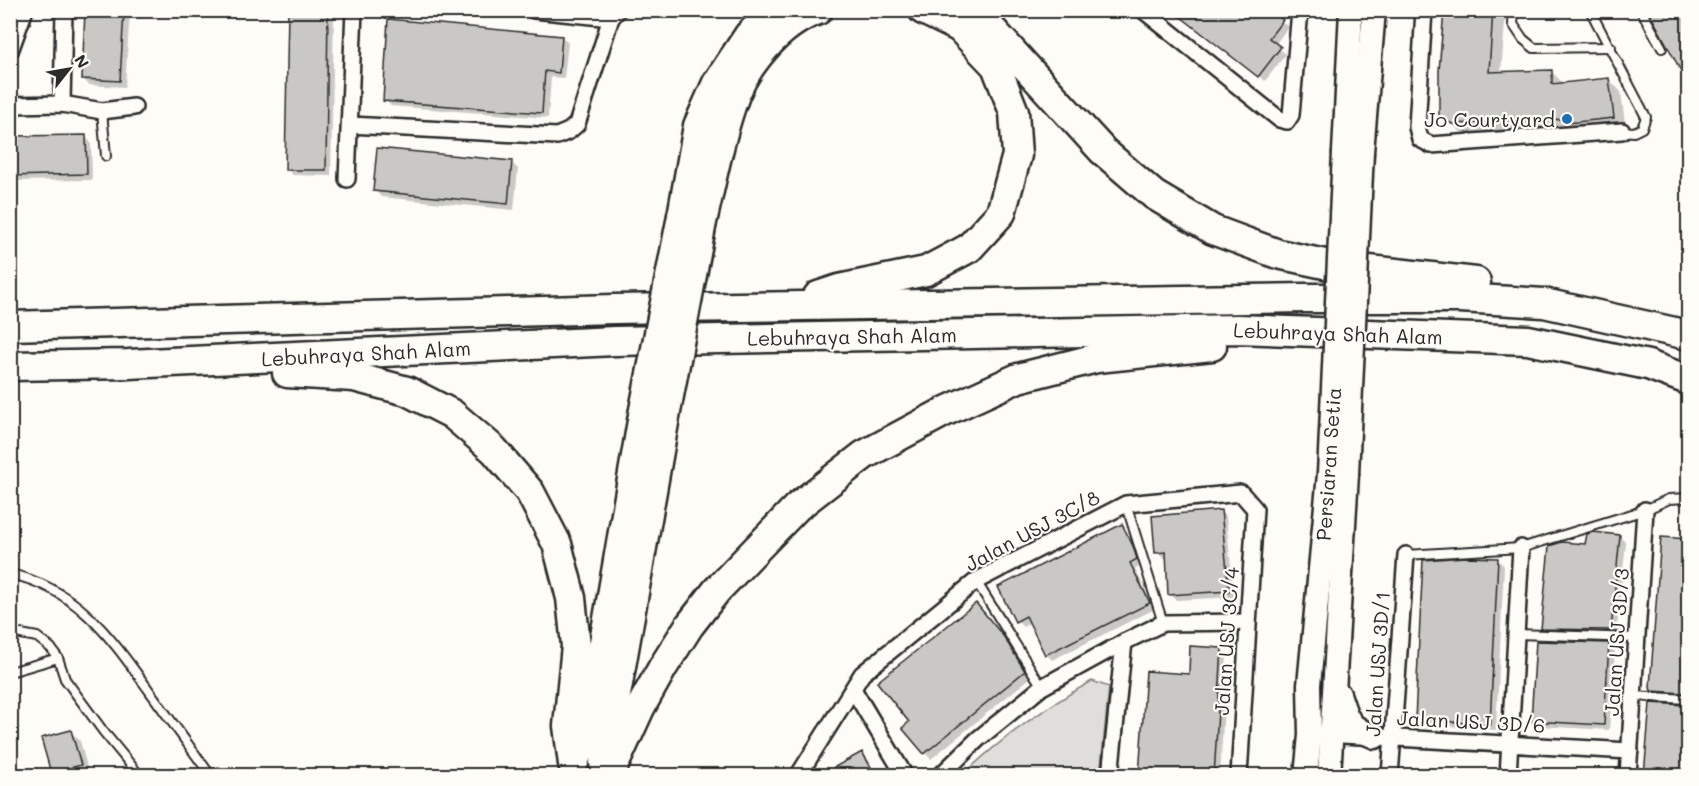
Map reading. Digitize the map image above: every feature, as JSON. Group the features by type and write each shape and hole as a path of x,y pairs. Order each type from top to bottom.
{"highway":[{"path":"571,770 590,724 654,416 692,219 698,126 717,83 749,34 775,10"},
{"path":"692,219 731,104 749,68 773,38 805,15 818,10"},
{"path":"784,306 839,289 926,271 969,248 1001,213 1017,155 1014,112 996,66 960,28 923,10"},
{"path":"965,10 986,23 1103,152 1155,195 1213,230 1278,254 1334,266 1479,283 1545,303"},
{"name":"Lebuhraya Shah Alam","path":"10,326 614,309 1305,298 1460,298 1545,303 1689,335"},
{"name":"Lebuhraya Shah Alam","path":"10,366 128,364 615,341 1227,329 1528,340 1648,365 1689,380"},
{"path":"609,776 640,708 663,667 717,590 797,507 864,455 946,411 1018,378 1097,358 1324,332"},
{"path":"128,364 186,371 250,374 301,373 354,377 407,391 452,414 494,450 530,492 557,544 571,598 576,646 568,726 571,770"},
{"path":"602,776 654,416"}],"main road":[{"path":"1351,10 1353,152"},
{"path":"1353,152 1374,10"},
{"name":"Persiaran Setia","path":"1329,776 1335,684 1338,474 1353,152"},
{"name":"Persiaran Setia","path":"1306,776 1310,735 1309,685 1338,474"},
{"path":"1335,684 1350,724 1384,737"},
{"path":"1336,776 1347,749 1356,742 1384,737"}],"street":[{"path":"10,51 25,10"},
{"path":"62,104 64,10"},
{"path":"347,179 354,10"},
{"path":"350,125 557,136 569,131 577,124 612,13 534,10"},
{"path":"1143,10 1279,119 1287,121 1291,115 1300,10"},
{"path":"1424,10 1417,127 1420,139 1431,145 1622,131"},
{"path":"10,105 62,104 102,111 134,107"},
{"name":"Jalan USJ 3C/8","path":"798,776 862,674 976,581 1126,504 1240,493 1256,509"},
{"name":"Jalan USJ 3C/4","path":"1239,776 1247,622 1256,509"},
{"name":"Jalan USJ 3D/3","path":"1629,776 1645,510"},
{"path":"1508,776 1521,548"},
{"name":"Jalan USJ 3D/1","path":"1390,776 1384,737 1406,555"},
{"path":"940,776 978,739 1042,687 1124,642 1163,623 1247,622"},
{"path":"1110,776 1124,642"},
{"path":"853,689 905,776"},
{"name":"Jalan USJ 3D/6","path":"1310,735 1332,734 1630,751"}],"lane":[{"path":"1514,10 1513,24 1523,39 1533,48 1611,48"},
{"path":"1590,10 1646,117 1642,128 1634,132 1622,131"},
{"path":"1641,10 1662,48"},
{"path":"102,111 106,156"},
{"path":"1406,555 1521,548 1645,510 1669,499 1689,498"},
{"path":"1126,504 1163,623"},
{"path":"10,574 44,585 61,594 95,620 114,642 211,776"},
{"path":"976,581 1042,687"},
{"path":"10,632 37,637 51,648 58,658 65,679 140,776"},
{"path":"1516,634 1637,638"},
{"path":"10,672 58,658"},
{"path":"1633,696 1689,699"}],"shaded area":[{"path":"1092,681 1109,687 1100,775 963,775 1024,724"}],"building":[{"path":"85,10 124,10 120,81 82,79"},
{"path":"288,10 328,10 326,170 285,170"},
{"path":"1172,10 1271,10 1283,20 1269,38 1281,47 1258,77"},
{"path":"1444,10 1493,10 1489,72 1552,70 1552,84 1609,78 1614,118 1567,123 1567,119 1452,124 1439,116 1439,71"},
{"path":"1648,10 1689,10 1689,86 1667,45"},
{"path":"388,19 562,36 559,73 545,71 542,113 383,101"},
{"path":"86,135 87,174 10,176 10,136"},
{"path":"377,148 512,161 508,204 373,191"},
{"path":"1221,510 1229,591 1168,595 1166,552 1155,553 1152,516"},
{"path":"1122,524 1137,559 1130,563 1150,603 1045,655 1026,616 1015,622 998,587"},
{"path":"1593,532 1620,535 1611,630 1541,629 1549,546 1562,542 1585,544 1587,534"},
{"path":"1661,537 1689,539 1689,647 1685,693 1651,691 1650,687"},
{"path":"1465,557 1498,558 1490,725 1415,719 1423,560"},
{"path":"976,603 1004,637 1025,671 924,754 902,728 909,722 877,682"},
{"path":"1536,641 1609,643 1604,725 1531,721"},
{"path":"1190,646 1222,648 1214,776 1139,776 1146,671 1189,674"},
{"path":"1650,703 1686,705 1684,736 1689,737 1689,776 1644,776"},
{"path":"71,730 81,765 51,773 41,738"},
{"path":"862,752 876,776 838,776 833,768"}],"place":[{"name":"Jo Courtyard","path":"1567,119"}]}
